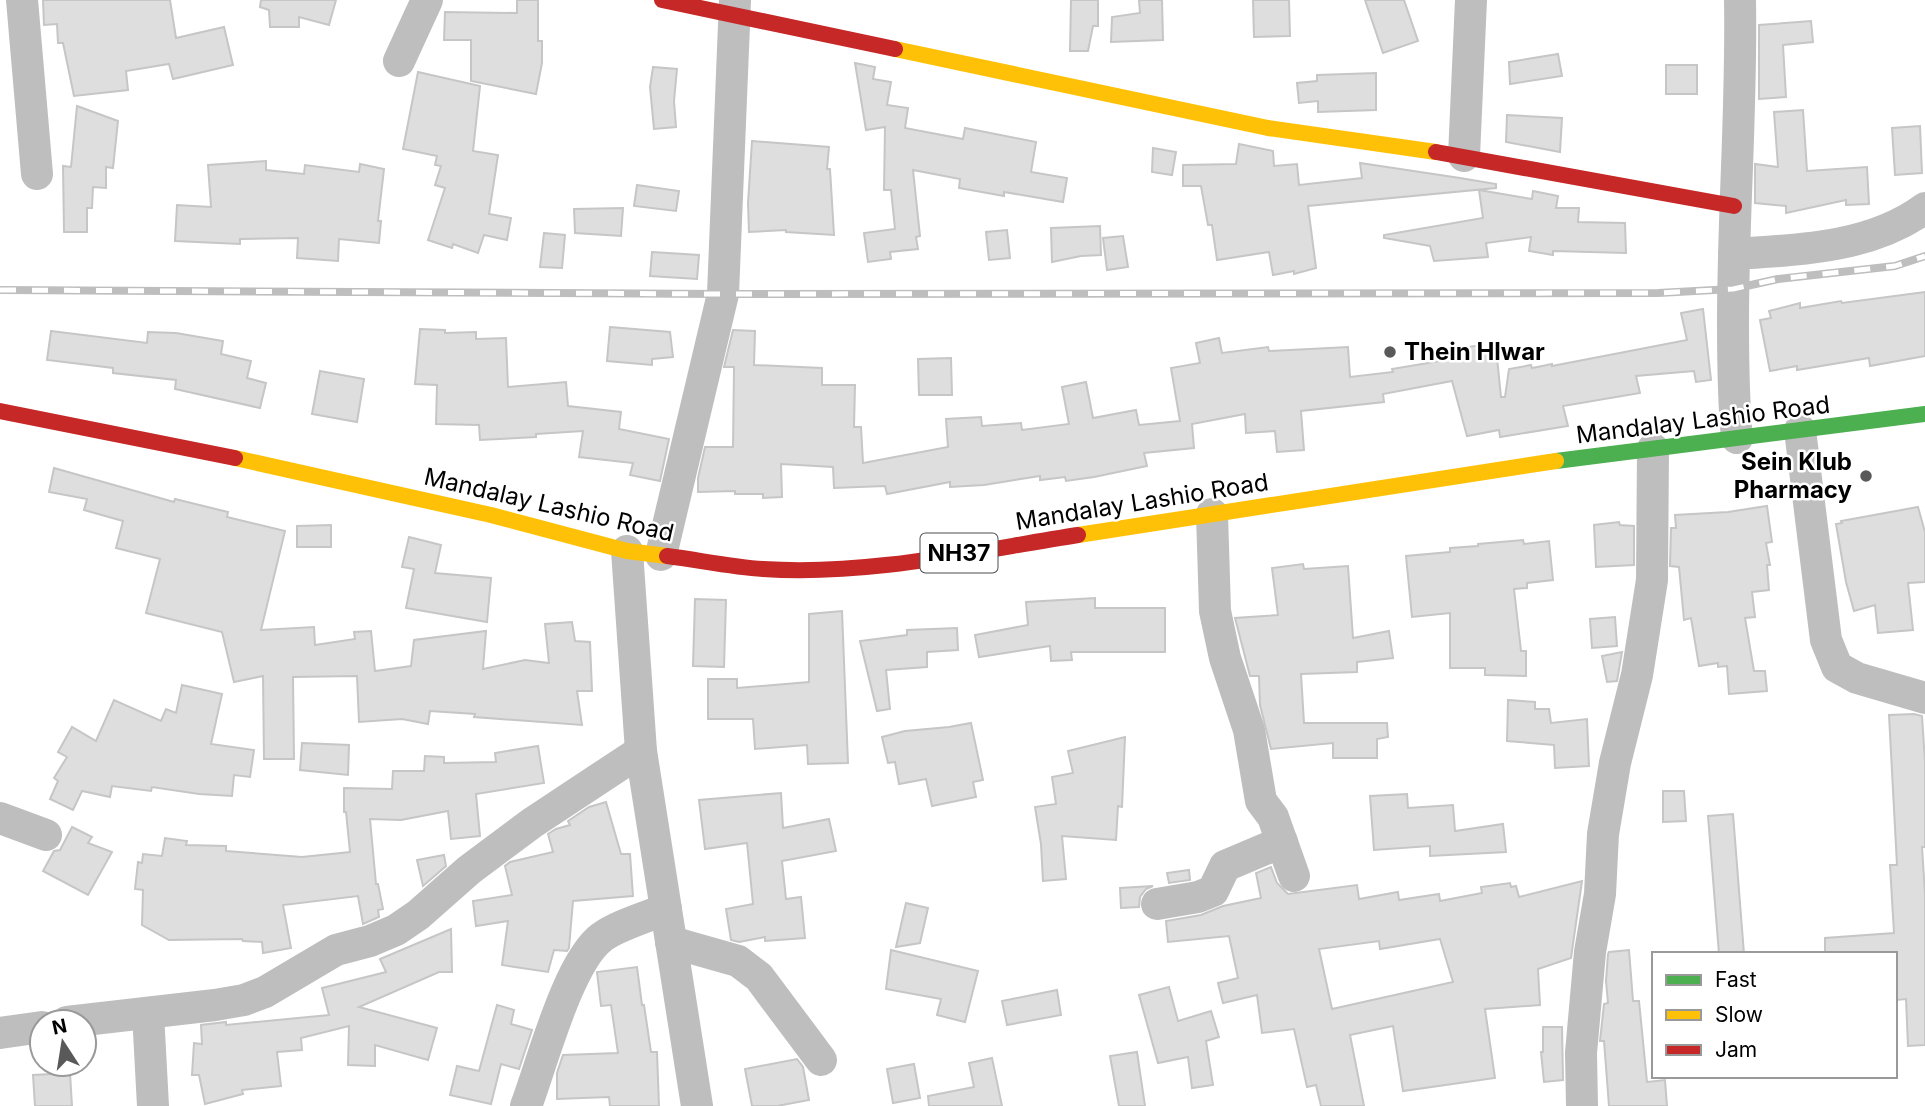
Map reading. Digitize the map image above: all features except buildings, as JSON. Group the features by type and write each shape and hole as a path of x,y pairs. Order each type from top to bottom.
{"main road":[{"path":"662,0 735,8 1268,128 1464,156 1734,206"},
{"name":"Mandalay Lashio Road","path":"0,411 491,515 627,551 763,569 882,565 1653,449 1925,414"}],"street":[{"path":"22,0 37,174"},
{"path":"399,61 427,0"},
{"path":"1464,156 1471,0"},
{"path":"1737,438 1733,401 1734,206 1741,51 1740,0"},
{"path":"661,555 723,294 735,8"},
{"path":"1734,254 1804,249 1865,237 1909,220 1925,208"},
{"path":"1800,430 1826,640 1837,667 1857,678 1925,698"},
{"path":"1582,1106 1581,1052 1590,952 1600,894 1603,834 1615,764 1637,675 1652,580 1653,449"},
{"path":"1212,514 1217,623 1225,658 1249,730 1261,801 1273,817 1294,876"},
{"path":"627,551 641,751 697,1106"},
{"path":"98,1019 244,1000 275,987 336,950 370,941 396,930 532,823 641,751"},
{"path":"0,818 46,835"},
{"path":"1157,904 1198,897 1213,891 1225,866 1282,842"},
{"path":"526,1106 572,979 589,951 603,936 666,909"},
{"path":"671,942 738,961 759,977 821,1060"},
{"path":"149,1013 153,1106"},
{"path":"0,1033 28,1029"}],"railway":[{"path":"0,290 723,294 1658,293 1733,289 1778,279 1895,266 1925,256"}],"traffic: fast":[{"path":"1556,461 1925,414"}],"traffic: slow":[{"path":"895,49 1268,128 1436,152"},
{"path":"235,458 491,515 627,551 667,556"},
{"path":"1078,535 1556,461"}],"traffic: jam":[{"path":"662,0 895,49"},
{"path":"1436,152 1734,206"},
{"path":"0,411 235,458"},
{"path":"667,556 763,569 842,569 921,561 1078,535"}],"place":[{"name":"Thein Hlwar","path":"1390,352"},
{"name":"Sein Klub Pharmacy","path":"1866,476"}]}
